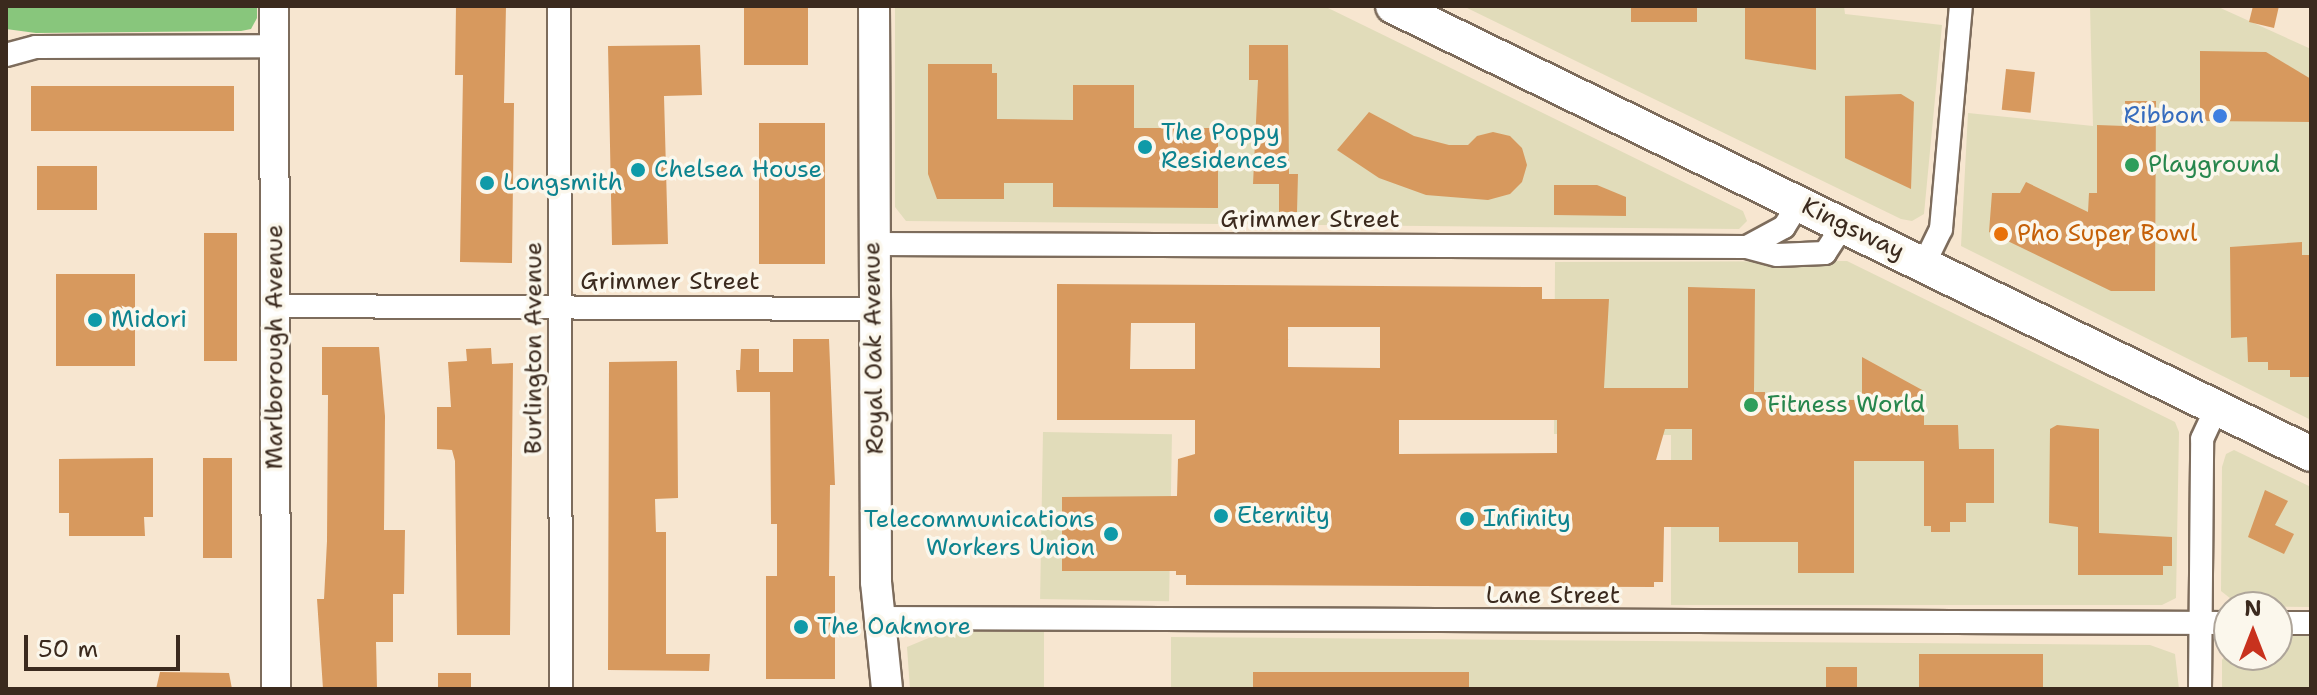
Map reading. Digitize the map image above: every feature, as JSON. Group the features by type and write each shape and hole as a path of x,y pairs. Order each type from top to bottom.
{"main road":[{"name":"Royal Oak Avenue","path":"874,6 873,309 877,618 887,689"},
{"name":"Kingsway","path":"1393,6 2311,454"}],"street":[{"name":"Marlborough Avenue","path":"274,6 276,689"},
{"name":"Burlington Avenue","path":"559,6 561,689"},
{"path":"1924,264 1941,229 1961,6"},
{"path":"6,55 36,47 274,46"},
{"name":"Grimmer Street","path":"1747,247 1784,227 1799,203"},
{"name":"Grimmer Street","path":"873,244 1747,247 1777,255 1825,253 1843,225"},
{"name":"Grimmer Street","path":"275,306 873,309"},
{"path":"2200,689 2202,439 2217,407"},
{"name":"Lane Street","path":"877,618 2213,624"}],"shaded area":[{"path":"895,6 1324,6 1743,211 1747,221 1739,229 906,221 895,207"},
{"path":"1463,6 1844,6 1845,14 1942,25 1924,214 1912,221 1901,219"},
{"path":"2090,6 2216,6 2311,49 2311,420 1961,246 1968,113 2093,126"},
{"path":"1847,261 2175,422 2179,432 2176,598 2162,605 1671,605 1671,435 1554,434 1555,262"},
{"path":"1043,432 1172,434 1169,601 1040,599"},
{"path":"2234,450 2311,487 2311,607 2293,607 2293,591 2221,591 2222,467 2226,454"},
{"path":"943,632 1044,632 1044,689 910,689 907,647"},
{"path":"2311,635 2311,689 2222,689 2222,671 2293,671 2293,636"},
{"path":"1171,637 2150,645 2175,654 2179,689 1171,689"}],"green space":[{"path":"6,6 257,6 257,18 251,29 241,31 36,33 6,29"}],"building":[{"name":"Longsmith","path":"456,6 506,6 504,103 514,103 512,263 460,262 463,75 455,75"},
{"path":"744,6 808,6 808,65 744,65"},
{"path":"1631,6 1697,6 1697,22 1631,22"},
{"path":"1745,6 1816,6 1816,70 1745,59"},
{"path":"2253,6 2279,6 2274,28 2249,22"},
{"name":"Chelsea House","path":"700,45 702,95 664,96 668,244 612,245 608,46"},
{"path":"1249,45 1288,45 1289,174 1298,174 1297,212 1279,212 1279,184 1253,184 1258,80 1249,80"},
{"path":"2200,51 2266,52 2311,79 2311,122 2200,121"},
{"path":"928,64 992,64 992,73 997,73 997,119 1073,120 1073,85 1134,85 1134,128 1218,128 1218,208 1053,207 1053,183 1004,183 1004,199 937,199 928,174"},
{"path":"2006,69 2035,72 2031,113 2002,110"},
{"path":"31,86 234,86 234,131 31,131"},
{"path":"1901,94 1914,102 1911,189 1845,158 1845,96"},
{"path":"2125,101 2156,101 2155,291 2111,291 1989,232 1992,193 2020,193 2026,182 2088,212 2089,193 2097,193 2097,125 2125,126"},
{"path":"1369,112 1414,136 1449,145 1468,145 1477,136 1493,132 1510,136 1522,148 1527,165 1522,182 1510,194 1488,200 1426,195 1379,178 1337,150"},
{"path":"759,123 825,123 825,264 759,264"},
{"path":"37,166 97,166 97,210 37,210"},
{"path":"1554,185 1597,185 1626,197 1626,216 1554,215"},
{"path":"204,233 237,233 237,361 204,361"},
{"path":"2302,242 2302,255 2311,255 2311,377 2290,377 2290,370 2268,370 2268,362 2248,362 2247,337 2231,338 2230,247"},
{"name":"Midori","path":"56,274 135,274 135,366 56,366"},
{"path":"1057,284 1542,287 1542,299 1609,299 1604,388 1688,388 1688,287 1755,289 1754,392 1765,392 1765,399 1862,400 1862,357 1924,391 1924,425 1958,425 1959,449 1994,449 1994,503 1966,503 1966,522 1950,522 1950,532 1931,532 1931,526 1924,526 1924,461 1854,461 1854,573 1798,573 1798,542 1719,542 1719,527 1664,527 1663,582 1654,582 1654,587 1186,585 1186,575 1176,575 1176,571 1062,571 1062,497 1177,496 1178,459 1195,454 1195,420 1057,420","holes":["1131,323 1195,323 1195,369 1130,369","1288,327 1380,327 1380,368 1288,367","1399,420 1557,420 1557,453 1399,454","1665,429 1692,429 1692,460 1656,460"]},
{"path":"793,339 829,339 835,485 830,485 829,576 835,576 835,679 766,679 766,576 777,576 777,524 771,524 770,392 737,392 736,370 740,370 741,349 759,349 759,372 793,372"},
{"path":"322,347 379,347 385,416 384,530 405,530 404,594 393,594 393,642 376,642 377,689 323,689 317,599 324,599 328,395 322,395"},
{"path":"491,348 492,364 513,363 510,635 457,635 455,461 452,450 437,449 437,407 451,407 448,362 467,361 466,349"},
{"path":"677,361 678,498 655,499 656,532 666,532 666,654 710,654 709,671 608,670 609,362"},
{"path":"2057,425 2099,429 2099,533 2172,537 2172,566 2163,566 2163,575 2078,575 2078,527 2049,523 2050,429"},
{"path":"153,458 153,517 144,517 145,536 69,536 69,513 59,513 59,459"},
{"path":"203,458 232,458 232,558 203,558"},
{"path":"2265,490 2288,501 2275,525 2294,534 2284,554 2248,537"},
{"path":"1919,654 2043,654 2043,689 1919,689"},
{"path":"1826,667 1857,667 1857,689 1826,689"},
{"path":"160,672 229,673 232,689 156,689"},
{"path":"1253,672 1469,672 1469,689 1253,689"},
{"path":"438,673 471,673 471,689 438,689"}],"place":[{"name":"Ribbon","path":"2220,116"},
{"name":"The Poppy Residences","path":"1145,147"},
{"name":"Playground","path":"2132,165"},
{"name":"Chelsea House","path":"638,170"},
{"name":"Longsmith","path":"487,183"},
{"name":"Pho Super Bowl","path":"2001,234"},
{"name":"Midori","path":"95,320"},
{"name":"Fitness World","path":"1751,405"},
{"name":"Eternity","path":"1221,516"},
{"name":"Infinity","path":"1467,519"},
{"name":"Telecommunications Workers Union","path":"1111,534"},
{"name":"The Oakmore","path":"801,627"}]}
